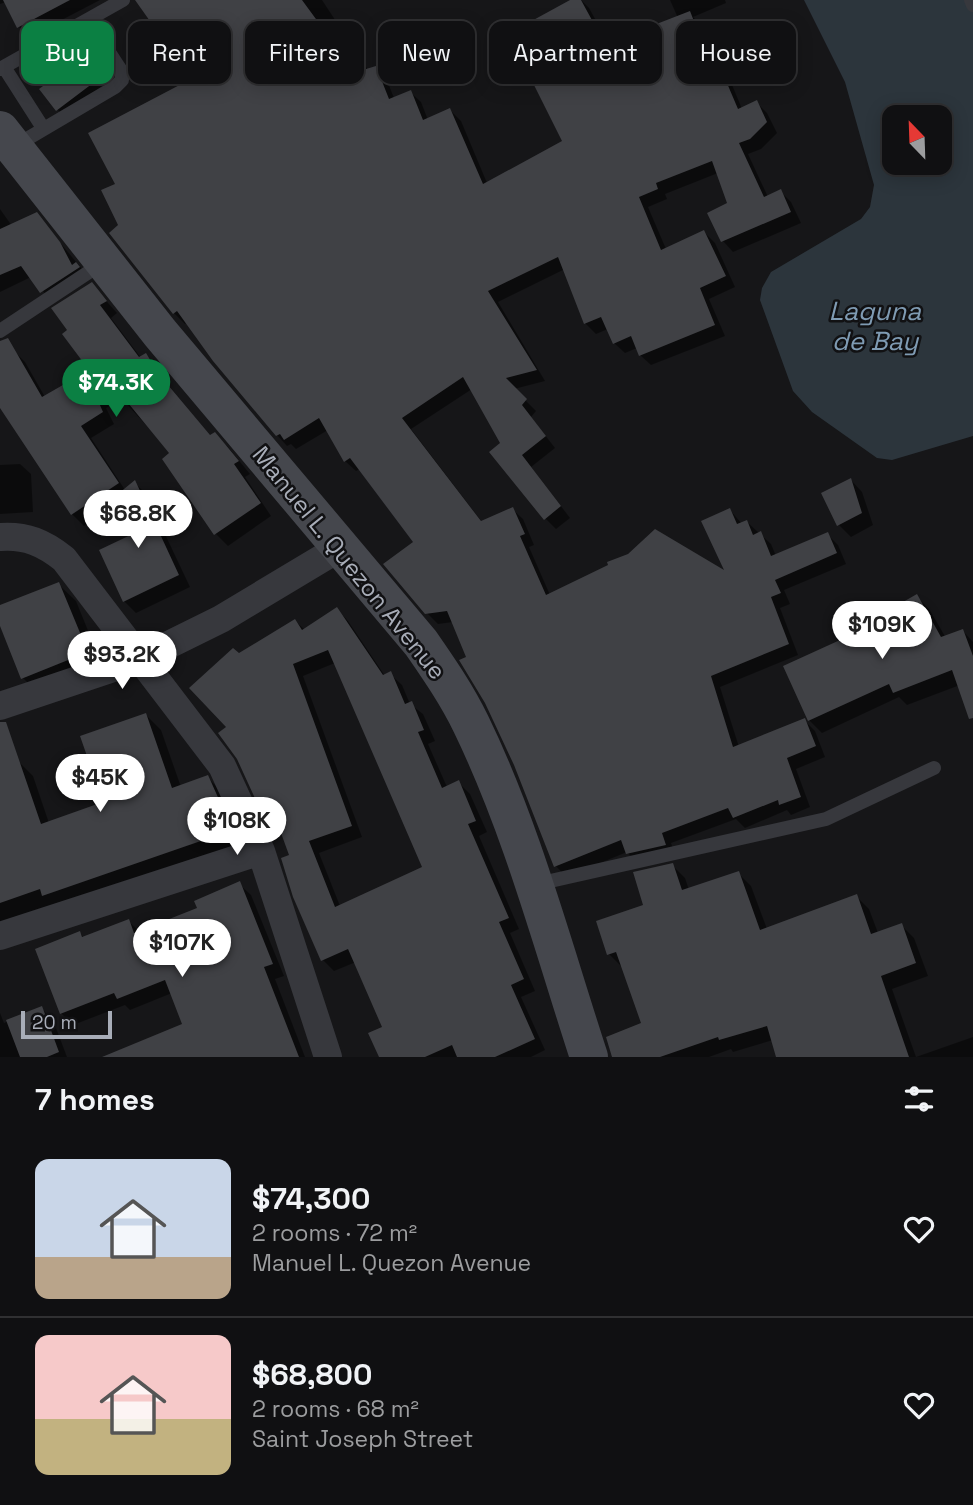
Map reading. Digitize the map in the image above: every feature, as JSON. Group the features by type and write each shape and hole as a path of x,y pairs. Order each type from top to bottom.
{"main road":[{"name":"Manuel L. Quezon Avenue","path":"19,135 104,262 160,333 421,643 454,692 488,760 533,885 589,1057"}],"street":[{"path":"0,537 14,536 32,540 49,547 64,559 222,766 261,851 328,1057"},
{"path":"0,706 140,659 221,619 341,547"},
{"path":"0,936 261,851"}],"lane":[{"path":"88,20 122,72 122,80 115,87 19,135 2,68 123,0"},
{"path":"971,0 973,5"},
{"path":"0,331 104,262"},
{"path":"533,885 826,819 934,768"}],"water":[{"name":"Laguna de Bay","path":"804,0 973,0 973,436 892,460 877,458 812,412 793,391 760,300 762,288 771,272 861,219 870,207 874,185 845,82"}],"building":[{"path":"3,0 70,0 30,21 21,21 21,26 17,28"},
{"path":"135,0 302,0 317,21 245,21 245,84 364,84 364,66 366,69 376,66 378,84 383,84 389,99 411,90 423,120 450,108 483,184 562,141 534,84 662,84 662,22 690,11 694,21 676,21 676,84 727,84 738,109 757,100 767,122 750,139 739,143 764,197 781,189 791,212 721,242 707,213 727,203 712,161 656,183 658,189 639,197 661,250 704,230 726,276 700,288 715,325 639,356 631,336 613,344 601,317 584,324 558,257 488,291 537,370 506,378 527,399 522,405 546,436 522,455 561,506 544,520 489,452 500,443 463,377 402,418 481,521 513,507 525,534 520,536 546,595 608,565 607,562 628,554 655,529 724,570 701,521 730,508 737,524 747,520 753,535 761,531 771,556 828,532 837,553 775,580 781,593 771,597 789,644 711,676 733,747 805,718 816,746 787,758 801,797 779,805 778,800 733,818 728,808 662,833 666,845 626,854 621,840 554,867 514,765 485,703 459,660 466,657 447,611 425,614 383,564 413,542 350,458 344,462 319,418 284,440 280,434 276,436 213,361 177,311 173,314 109,233 118,225 101,190 115,184 88,133 181,84 231,84 231,21 150,21"},
{"path":"570,0 581,0 592,21 532,21"},
{"path":"46,84 92,84 56,111 39,89"},
{"path":"37,212 60,242 72,265 76,262 80,267 40,293 21,266 0,275 0,229"},
{"path":"92,282 107,301 100,305 139,357 146,353 158,373 210,435 215,432 239,461 234,464 261,503 214,535 162,459 169,453 124,398 121,400 112,386 96,396 103,412 81,426 119,483 71,515 0,408 0,341 8,338 42,397 89,370 62,334 67,330 51,308"},
{"path":"851,478 862,513 837,526 821,493"},
{"path":"135,480 179,575 123,602 99,550 139,531 113,498"},
{"path":"59,582 88,652 21,679 0,626 0,605"},
{"path":"917,594 941,637 963,629 973,656 973,718 969,719 952,670 893,693 889,684 808,721 783,666 862,630 861,626"},
{"path":"337,607 383,675 391,671 405,704 412,701 424,730 418,732 442,788 459,780 476,821 468,824 509,918 499,922 524,979 511,985 535,1039 495,1057 457,1057 452,1045 425,1057 379,1057 368,1033 382,1027 348,949 321,961 293,897 281,858 289,855 269,800 258,805 237,759 218,733 226,727 189,688 233,648 239,653 295,619 302,630","holes":["328,650 422,867 335,907 309,841 352,826 293,664"]},
{"path":"146,713 172,788 208,775 225,813 214,818 221,834 42,896 40,889 0,903 0,722 6,722 41,824 103,802 80,736"},
{"path":"673,863 682,890 739,871 760,930 857,894 871,934 902,923 916,963 881,976 909,1057 776,1057 767,1026 719,1040 718,1037 660,1057 612,1057 606,1037 641,1023 616,952 607,955 596,921 643,905 633,872"},
{"path":"240,881 273,964 264,967 299,1057 102,1057 182,1024 165,980 117,999 114,993 60,1014 35,949 80,931 82,937 129,919 134,933 197,908 194,901"},
{"path":"42,1006 59,1052 47,1057 20,1057 6,1020"}]}
